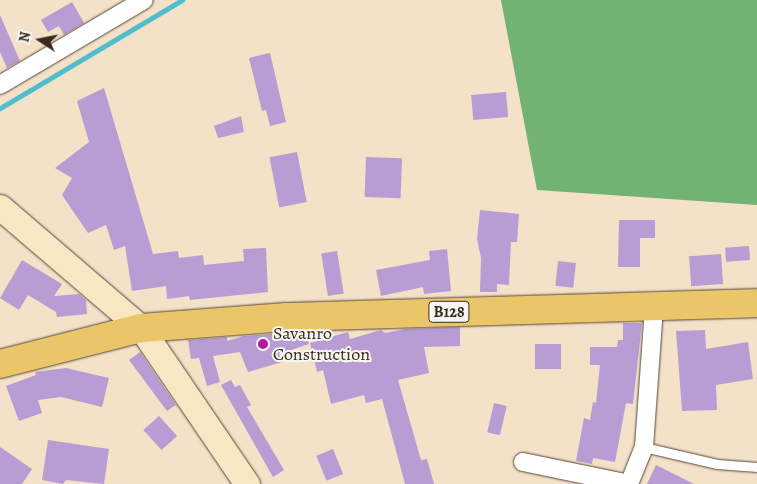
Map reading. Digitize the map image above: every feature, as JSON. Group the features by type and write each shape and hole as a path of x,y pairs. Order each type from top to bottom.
{"main road":[{"path":"0,208 141,328 247,484"},
{"name":"B128","path":"0,364 141,328 287,317 502,308 654,307 757,303"}],"street":[{"path":"0,85 144,0"},
{"path":"523,462 629,484 644,447 654,307"}],"lane":[{"path":"644,447 718,464 757,467"}],"green space":[{"path":"501,0 757,0 757,205 537,190"}],"building":[{"path":"72,2 84,23 64,35 59,26 48,32 41,20"},
{"path":"0,15 20,61 7,68 0,52"},
{"path":"270,53 286,122 270,126 266,110 262,111 249,58"},
{"path":"104,88 153,254 178,251 179,258 203,255 204,265 244,261 243,249 266,248 268,292 190,300 189,296 167,299 166,286 132,291 125,246 114,250 106,225 88,233 62,195 72,178 55,168 89,142 77,101"},
{"path":"506,92 508,117 473,120 471,95"},
{"path":"241,116 244,132 218,138 214,126"},
{"path":"297,152 307,202 279,207 270,157"},
{"path":"366,157 402,158 401,198 365,197"},
{"path":"480,210 519,214 517,242 511,242 509,285 497,284 497,292 480,292 481,258 477,239"},
{"path":"619,220 655,220 655,238 640,238 640,267 618,267"},
{"path":"749,246 750,260 726,262 725,248"},
{"path":"447,249 451,291 424,294 423,287 381,296 376,270 430,260 429,251"},
{"path":"337,251 344,293 328,296 321,254"},
{"path":"721,254 723,284 691,286 689,256"},
{"path":"22,260 62,284 54,296 79,294 86,300 87,314 57,317 56,312 28,295 19,310 0,298"},
{"path":"558,261 576,263 573,288 555,286"},
{"path":"623,323 642,323 633,404 626,403 615,462 593,458 592,464 576,461 584,418 590,420 593,402 596,403 600,365 590,365 590,347 617,347 618,340 623,340"},
{"path":"460,327 460,346 424,347 429,373 398,380 421,460 427,459 434,484 405,484 382,399 366,403 364,395 331,404 323,370 317,372 310,343 348,332 350,339 381,330 385,333 405,329"},
{"path":"705,330 706,349 748,342 753,379 716,385 717,410 682,411 676,331"},
{"path":"305,332 309,344 279,354 282,362 248,372 240,352 213,356 220,382 207,386 199,358 191,359 188,340 227,337 227,341 244,336"},
{"path":"535,344 561,344 561,369 535,369"},
{"path":"140,352 176,405 167,411 129,360"},
{"path":"66,368 109,378 102,407 61,397 38,400 42,413 19,421 6,386 36,375 35,372"},
{"path":"231,380 235,387 240,385 251,405 247,407 284,470 273,477 221,385"},
{"path":"494,403 507,406 500,435 487,432"},
{"path":"159,416 177,436 161,450 143,430"},
{"path":"48,440 109,449 104,484 66,480 63,484 42,480"},
{"path":"0,447 32,469 22,484 0,484"},
{"path":"333,449 343,474 326,481 316,456"},
{"path":"656,465 694,484 647,484"}],"waterway":[{"path":"0,108 182,0"}],"place":[{"name":"Savanro Construction","path":"263,344"}]}
